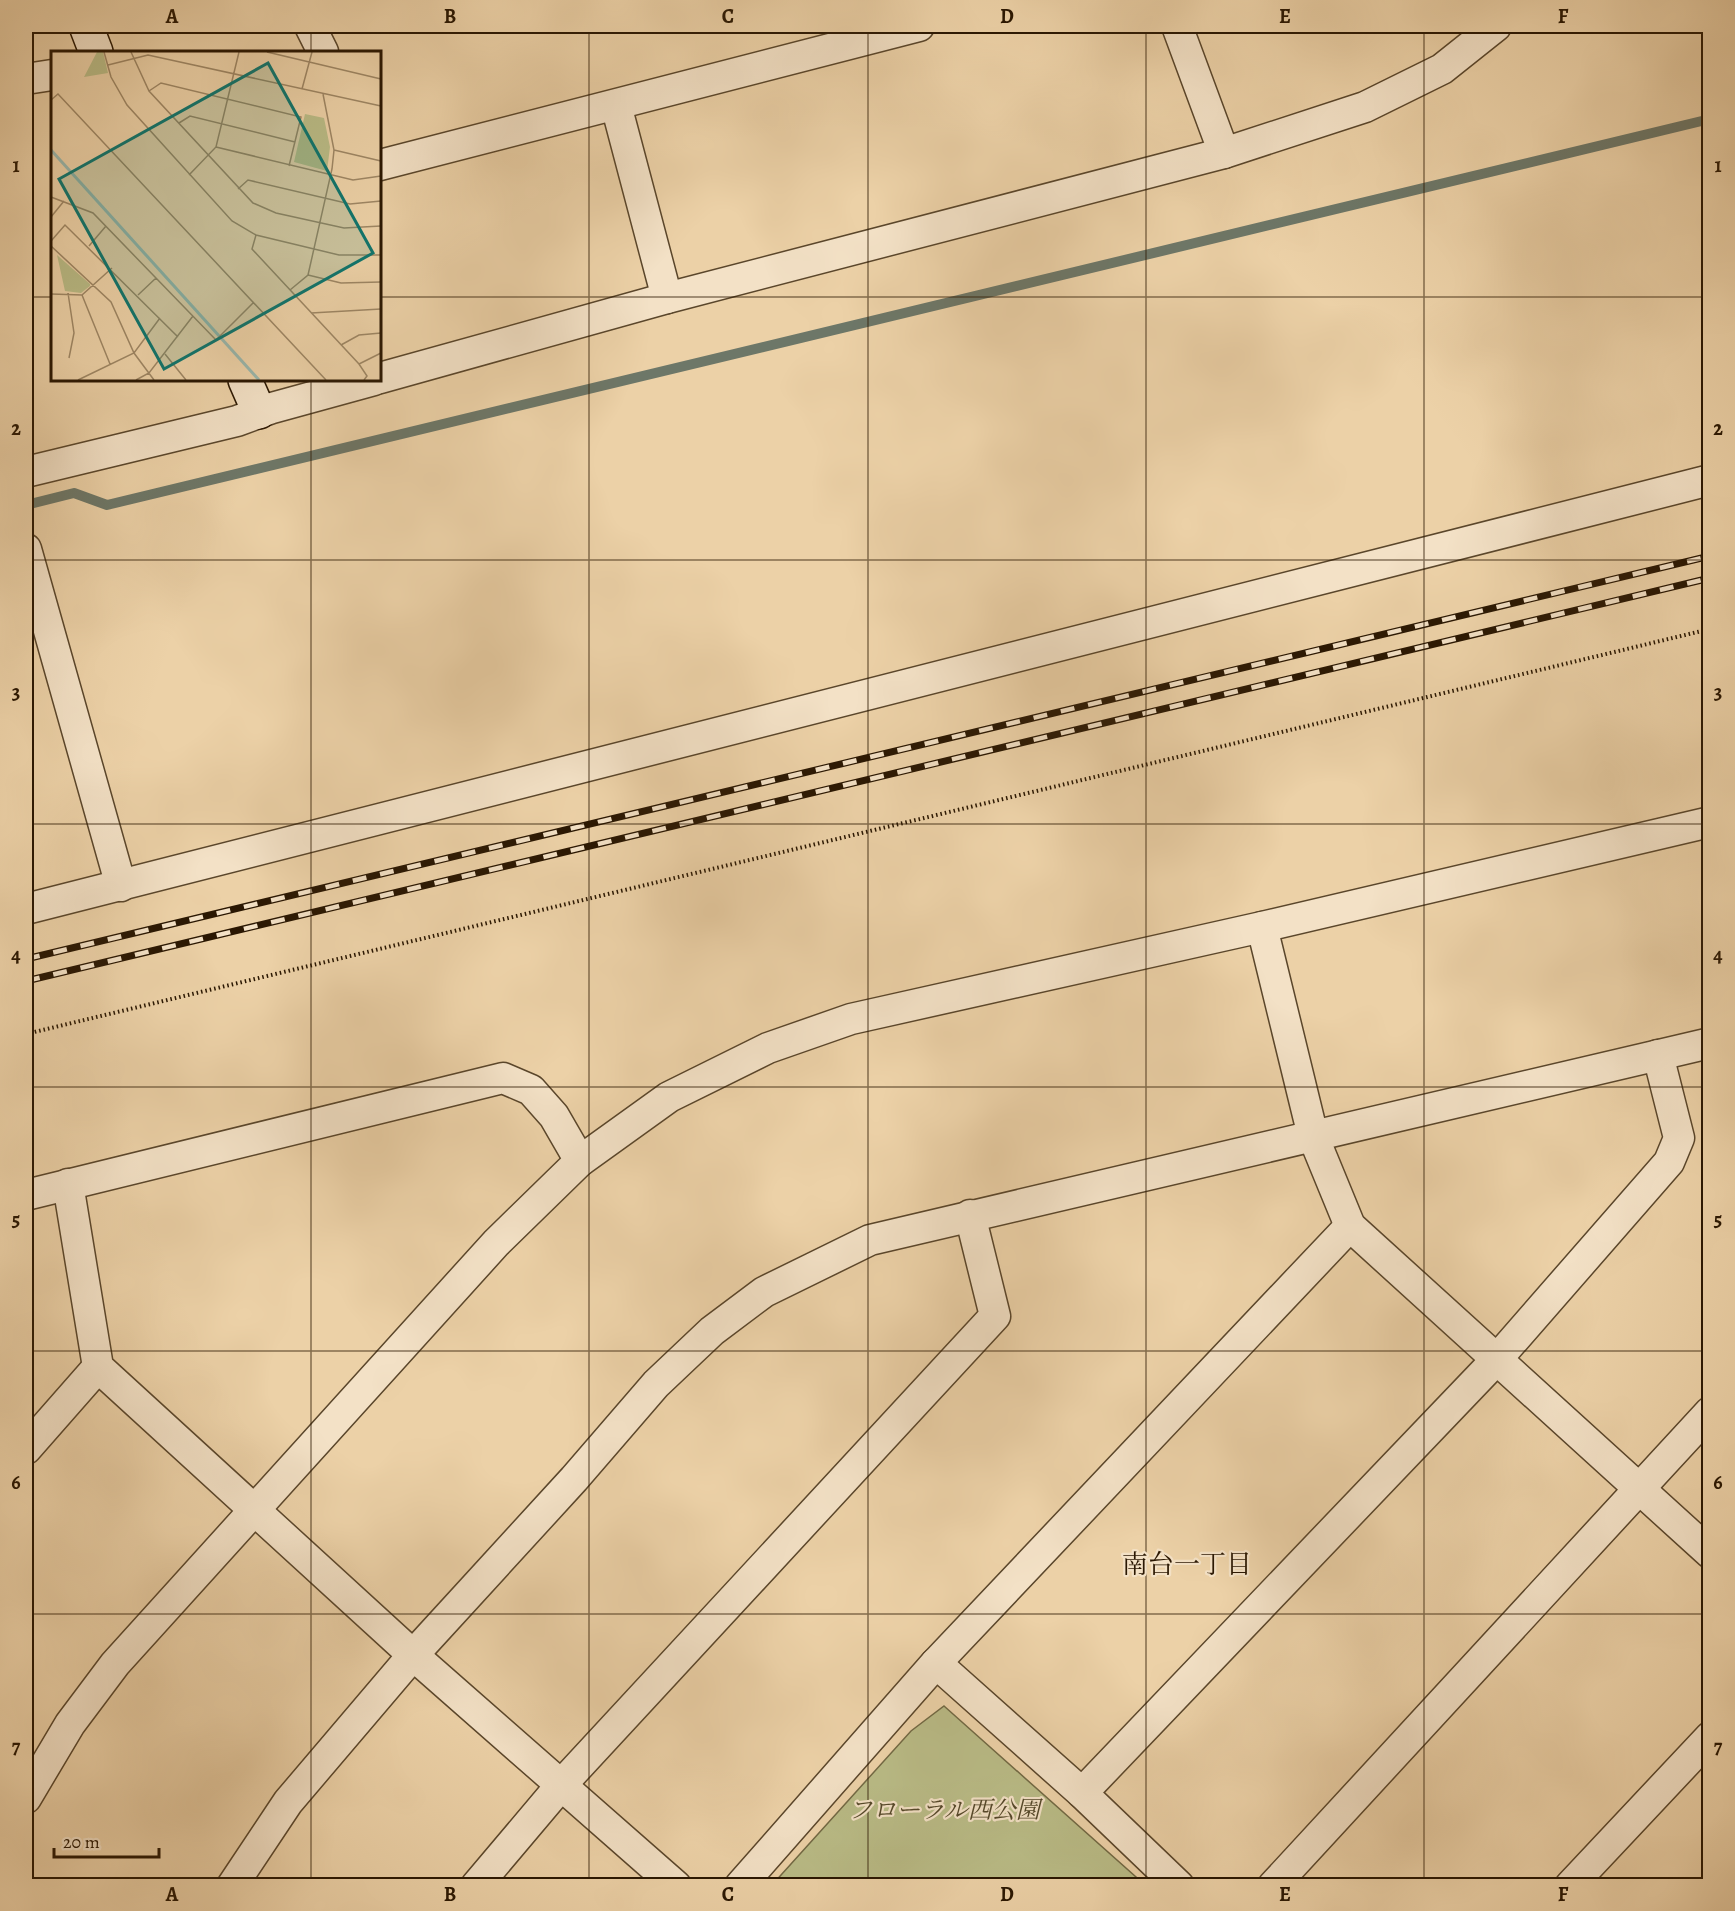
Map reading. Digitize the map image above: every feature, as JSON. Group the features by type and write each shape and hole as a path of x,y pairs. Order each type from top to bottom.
{"street":[{"path":"86,26 96,51"},
{"path":"310,26 322,51"},
{"path":"381,165 913,26"},
{"path":"1177,26 1224,153"},
{"path":"381,378 667,298 1224,153 1365,107 1442,69 1496,26"},
{"path":"26,80 51,75"},
{"path":"616,105 667,298"},
{"path":"245,381 260,412"},
{"path":"26,472 237,421 260,412 370,381"},
{"path":"26,909 1710,480"},
{"path":"26,549 121,886"},
{"path":"26,1798 70,1724 115,1664 496,1243 580,1161 669,1097 768,1048 851,1019 1262,927 1710,822"},
{"path":"1262,927 1313,1136 1350,1226 1710,1553"},
{"path":"232,1886 288,1802 413,1655 574,1479 656,1384 712,1331 764,1292 870,1240 1710,1042"},
{"path":"1082,1793 1497,1359 1670,1162 1679,1138 1658,1055"},
{"path":"26,1195 503,1078 531,1090 554,1116 580,1161"},
{"path":"68,1184 98,1367 256,1509 413,1655 676,1886"},
{"path":"476,1886 562,1785 994,1316 970,1215"},
{"path":"740,1886 936,1663 1350,1226"},
{"path":"26,1449 98,1367"},
{"path":"1273,1886 1710,1412"},
{"path":"936,1663 1082,1793 1179,1886"},
{"path":"1570,1886 1710,1737"}],"path":[{"path":"26,1034 1710,629"}],"green space":[{"name":"フローラル西公園","path":"944,1706 1145,1885 772,1885 911,1731"}],"waterway":[{"path":"26,505 74,493 107,505 1710,119"}],"railway":[{"path":"26,959 1710,556"},
{"path":"26,981 1710,578"}],"district":[{"name":"南台一丁目","path":"1187,1564"}]}
